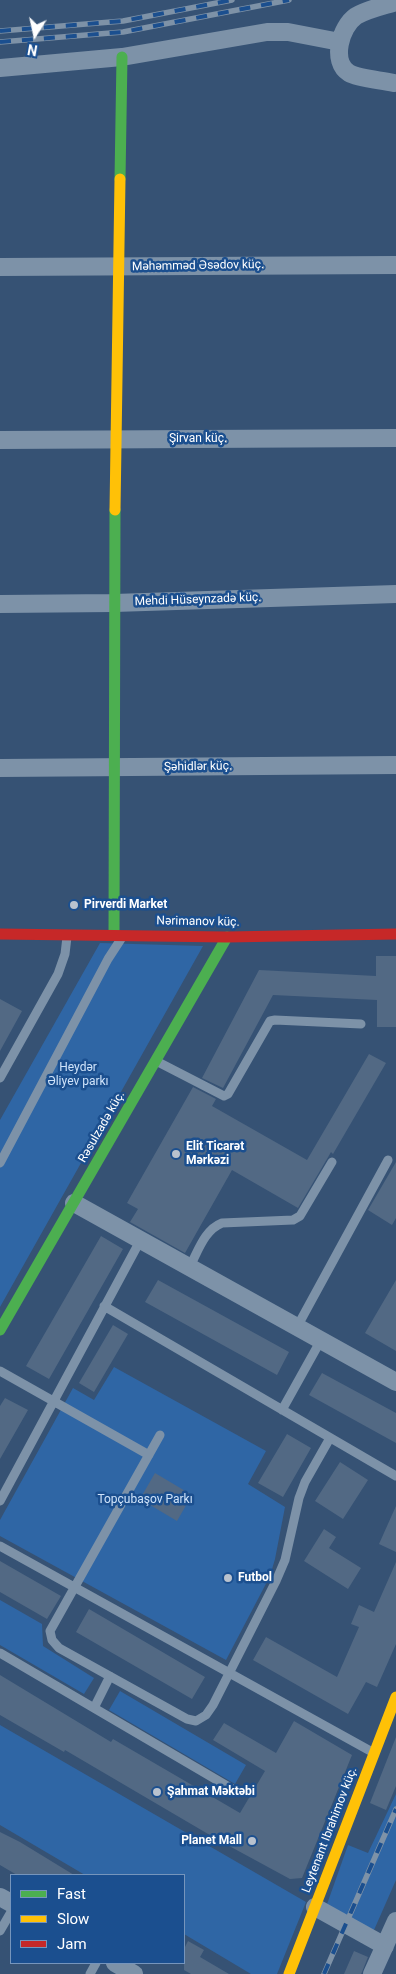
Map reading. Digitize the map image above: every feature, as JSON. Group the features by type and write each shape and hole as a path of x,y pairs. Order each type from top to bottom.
{"street":[{"path":"394,83 351,74 342,68 339,59 340,42 346,27 355,17 396,2"},
{"path":"0,68 122,57 267,32 288,32 340,42"},
{"path":"119,934 114,768 114,603 122,57"},
{"name":"Məhəmməd Əsədov küç.","path":"0,267 396,265"},
{"name":"Şirvan küç.","path":"0,440 396,438"},
{"name":"Mehdi Hüseynzadə küç.","path":"0,604 114,603 396,594"},
{"name":"Şəhidlər küç.","path":"0,768 396,765"},
{"name":"Nərimanov küç.","path":"0,934 119,934 227,937 396,934"},
{"name":"Rəsulzadə küç.","path":"0,1330 227,937"},
{"path":"74,1203 396,1382"},
{"name":"Leytenant Ibrahimov küç.","path":"289,1974 396,1697"},
{"path":"315,1907 385,1946"},
{"path":"372,1974 396,1920"},
{"path":"117,1964 134,1974"}],"lane":[{"path":"0,1078 58,974 65,954 67,934"},
{"path":"0,1163 108,959 119,934"},
{"path":"156,1060 224,1096 228,1094 270,1021 361,1024"},
{"path":"297,1327 388,1160"},
{"path":"189,1268 209,1231 214,1226 222,1223 294,1220 300,1216 332,1162"},
{"path":"0,1501 140,1241"},
{"path":"104,1306 396,1476"},
{"path":"282,1410 320,1340"},
{"path":"0,1371 149,1455"},
{"path":"160,1435 50,1631 52,1640 59,1648 188,1719 196,1721 206,1715 213,1705 285,1560 299,1498 305,1482 330,1438"},
{"path":"0,1546 374,1753"},
{"path":"0,1654 234,1790"},
{"path":"94,1708 110,1676"},
{"path":"0,1931 10,1914"}],"green space":[{"name":"Heydər Əliyev parkı","path":"100,943 203,946 0,1307 0,1120"},
{"name":"Topçubaşov Parkı","path":"114,1367 266,1451 248,1484 285,1507 270,1576 226,1660 0,1536 0,1520 73,1388 94,1400"},
{"path":"0,1600 42,1624 43,1646 94,1678 84,1694 0,1645"},
{"path":"120,1691 246,1765 235,1784 109,1710"},
{"path":"0,1725 306,1902 277,1974 251,1974 185,1935 185,1874 83,1874 0,1825"},
{"path":"396,1794 396,1880 374,1930 326,1907 348,1845 368,1853"}],"building":[{"path":"376,956 396,956 396,1027 377,1027 377,1000 273,995 223,1088 202,1078 259,970 376,976"},
{"path":"0,999 22,1011 0,1051"},
{"path":"369,1054 386,1063 333,1154 331,1152 298,1208 232,1170 185,1253 130,1222 138,1209 127,1203 193,1087 216,1099 212,1106 307,1160"},
{"path":"396,1162 396,1218 392,1225 368,1210"},
{"path":"101,1236 123,1249 49,1379 26,1366"},
{"path":"158,1280 289,1352 277,1375 145,1302"},
{"path":"396,1280 396,1351 365,1333"},
{"path":"113,1325 128,1334 94,1392 79,1383"},
{"path":"322,1373 396,1413 396,1443 309,1395"},
{"path":"5,1398 28,1410 0,1459 0,1406"},
{"path":"287,1434 311,1448 283,1497 258,1483"},
{"path":"340,1462 368,1480 343,1519 315,1501"},
{"path":"155,1473 192,1495 177,1521 140,1499"},
{"path":"396,1506 396,1552 379,1544"},
{"path":"324,1529 336,1537 329,1548 361,1568 348,1589 304,1561"},
{"path":"0,1561 61,1596 47,1619 0,1592"},
{"path":"396,1562 396,1644 377,1687 366,1682 348,1714 253,1660 266,1637 337,1677 359,1627 351,1624 359,1605 374,1612"},
{"path":"89,1609 205,1677 192,1699 76,1632"},
{"path":"0,1675 111,1742 113,1739 240,1813 265,1771 213,1740 224,1723 276,1753 294,1721 352,1755 302,1878 290,1879 220,1841 65,1750 64,1752 0,1715"},
{"path":"396,1737 396,1786 386,1810 370,1803"},
{"path":"0,1832 72,1874 15,1874 0,1865"},
{"path":"188,1941 204,1950 200,1957 229,1974 191,1974 184,1970 185,1947"},
{"path":"354,1951 368,1957 362,1972 361,1974 344,1974"}],"railway":[{"path":"0,31 123,21 232,0"},
{"path":"0,42 123,32 289,0"},
{"path":"324,1974 396,1809"}],"traffic: fast":[{"path":"120,179 122,57"},
{"path":"114,934 115,510"},
{"path":"0,1330 227,937"}],"traffic: slow":[{"path":"115,510 120,179"},
{"path":"289,1974 396,1697"}],"traffic: jam":[{"path":"0,934 227,937 396,934"}],"place":[{"name":"Pirverdi Market","path":"74,905"},
{"name":"Elit Ticarət Mərkəzi","path":"176,1154"},
{"name":"Futbol","path":"228,1578"},
{"name":"Şahmat Məktəbi","path":"157,1792"},
{"name":"Planet Mall","path":"252,1841"}]}
